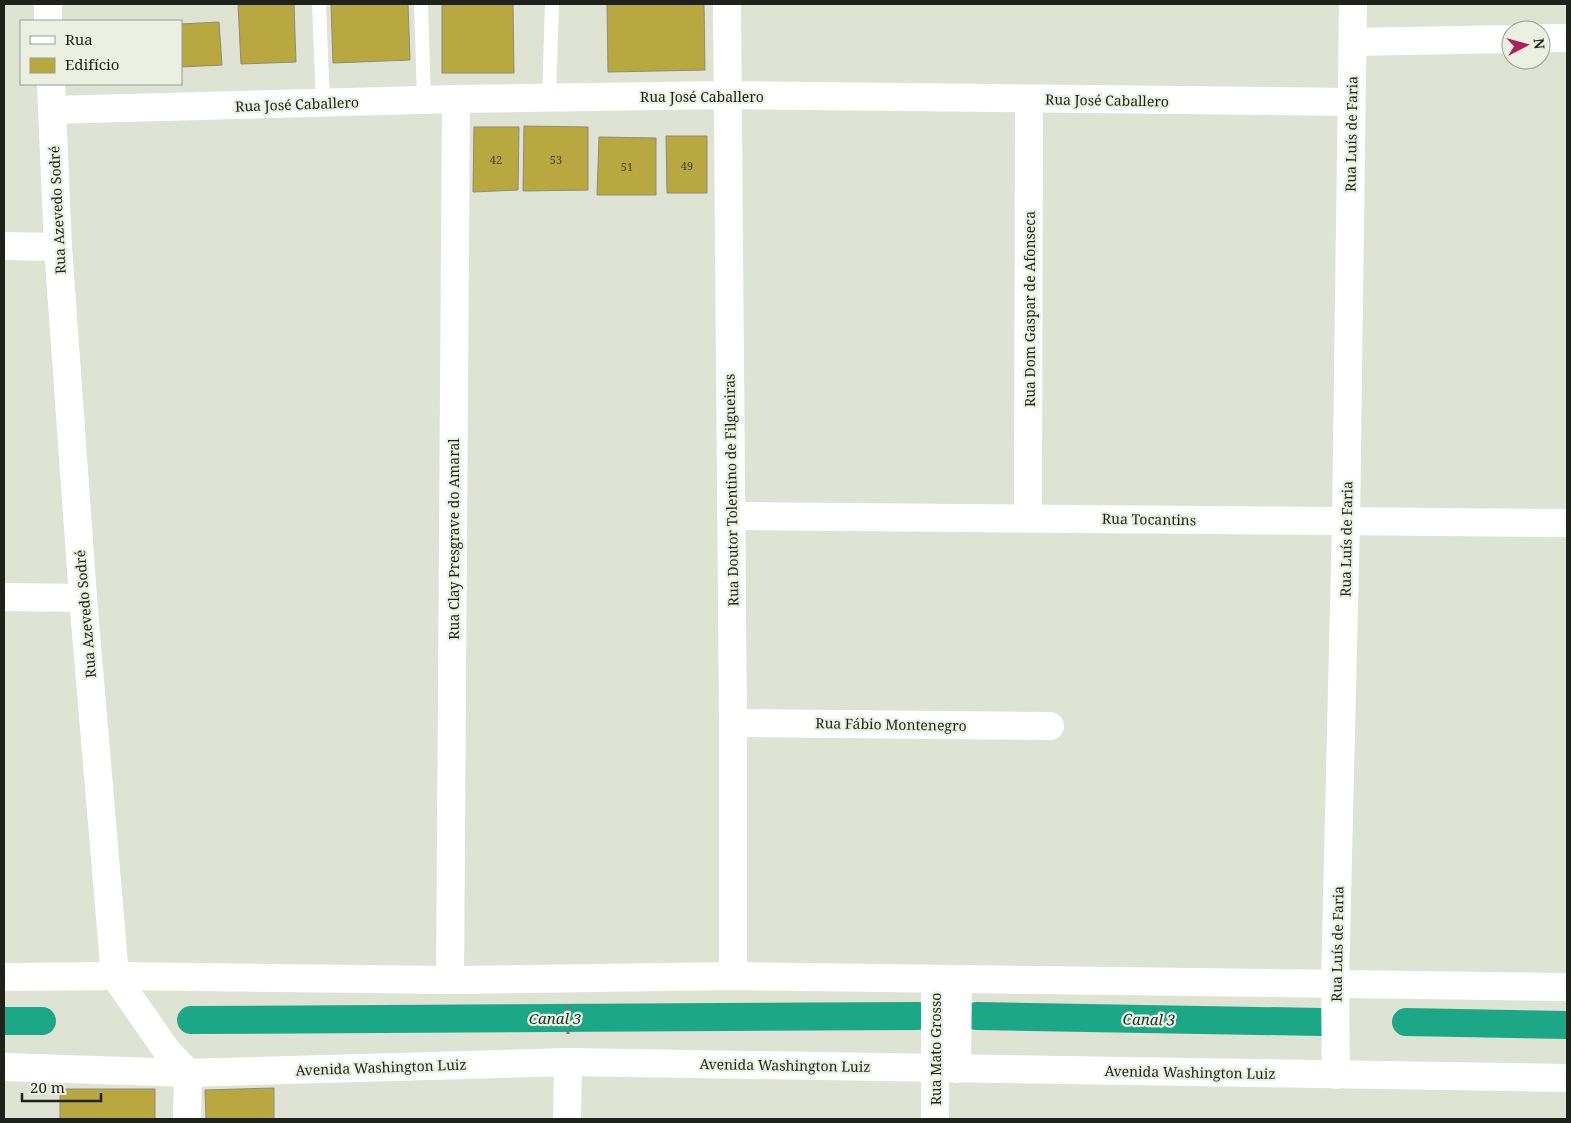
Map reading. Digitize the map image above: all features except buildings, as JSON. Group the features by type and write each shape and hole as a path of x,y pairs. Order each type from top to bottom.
{"street":[{"path":"48,4 48,20"},
{"name":"Rua Doutor Tolentino de Filgueiras","path":"726,4 733,723 733,976"},
{"name":"Rua Luís de Faria","path":"1336,1074 1335,984 1346,521 1353,4"},
{"path":"1551,38 1567,38"},
{"path":"1352,42 1501,39"},
{"name":"Rua Azevedo Sodré","path":"51,85 58,247 83,598 115,976 167,1051 188,1072"},
{"name":"Rua José Caballero","path":"52,110 456,99 726,95 1029,100 1352,102"},
{"name":"Rua Clay Presgrave do Amaral","path":"450,980 456,99"},
{"name":"Rua Dom Gaspar de Afonseca","path":"1028,518 1029,100"},
{"path":"4,246 58,247"},
{"name":"Rua Tocantins","path":"731,516 1567,523"},
{"path":"4,597 83,598"},
{"name":"Rua Fábio Montenegro","path":"733,723 1050,726"},
{"path":"4,977 115,976 450,980 733,976 1567,987"},
{"name":"Rua Mato Grosso","path":"935,1119 946,1068 946,979"},
{"path":"567,1119 568,1062"},
{"name":"Avenida Washington Luiz","path":"4,1067 188,1072 568,1062 1567,1078"},
{"path":"187,1119 188,1072"}],"lane":[{"path":"319,4 323,103"},
{"path":"420,4 424,100"},
{"path":"550,98 552,4"}],"path":[{"path":"568,978 568,1062"}],"waterway":[{"name":"Canal 3","path":"191,1020 918,1016"},
{"name":"Canal 3","path":"977,1016 1321,1022"},
{"name":"Canal 3","path":"4,1021 42,1021"},
{"name":"Canal 3","path":"1406,1022 1567,1025"}]}
